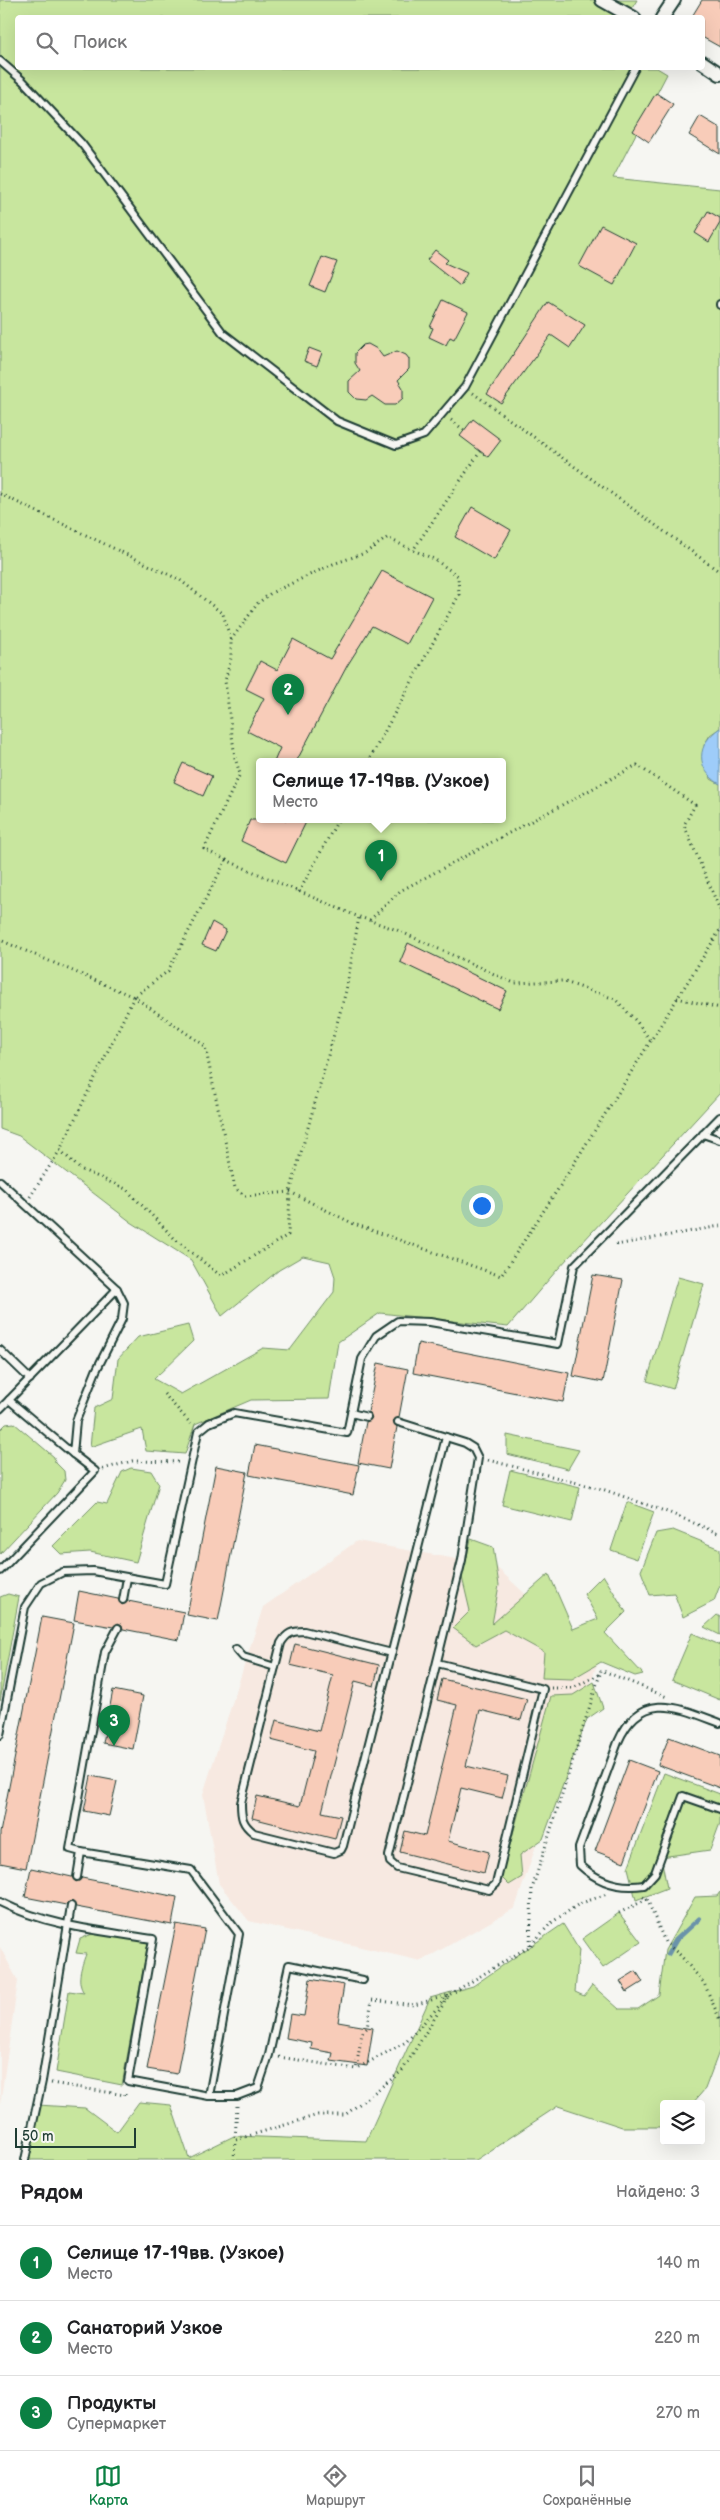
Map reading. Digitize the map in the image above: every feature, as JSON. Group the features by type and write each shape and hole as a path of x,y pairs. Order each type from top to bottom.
{"street":[{"path":"602,0 629,15"},
{"path":"664,15 674,0"},
{"path":"705,64 720,74"}],"lane":[{"path":"0,61 23,81 82,144 223,333 337,421 396,445 424,435 465,387 634,70"},
{"path":"0,1736 25,1607 40,1583 63,1572 93,1571 165,1584 198,1432 208,1424 234,1413 347,1433 362,1359 376,1336 398,1321 430,1322 558,1344 574,1266 720,1118"},
{"path":"703,1134 720,1140"},
{"path":"0,1181 117,1289 124,1303 122,1319 96,1371 76,1421 73,1454"},
{"path":"0,1409 117,1289"},
{"path":"0,1350 30,1379"},
{"path":"0,1571 95,1471 9,1400"},
{"path":"351,1413 367,1417"},
{"path":"398,1422 465,1443 473,1448 478,1458 462,1560 436,1663 389,1856 392,1866 483,1889 494,1888 543,1689 436,1663"},
{"path":"392,1653 304,1631 293,1631 286,1635 281,1643 241,1803 241,1818 246,1827 254,1833 334,1853 341,1850 343,1846 392,1653 446,1437"},
{"path":"123,1600 127,1578"},
{"path":"118,1628 105,1652 70,1849 190,1870 239,1934 209,2096"},
{"path":"236,1649 243,1657 275,1667"},
{"path":"720,1723 680,1708 665,1706 649,1708 635,1716 624,1727 579,1848 580,1865 594,1878 626,1888 644,1885 655,1873 683,1796 720,1809"},
{"path":"76,1878 81,1852"},
{"path":"0,1902 24,1914 68,1925 152,1939 128,2080 209,2096 238,2096 258,2088 269,2055 289,1964 363,1980"},
{"path":"25,2160 42,2080 71,1906"}],"path":[{"path":"465,387 720,572"},
{"path":"443,413 464,430"},
{"path":"414,550 480,452"},
{"path":"0,494 180,580 223,614 231,641 231,658 225,681 235,758 240,774 204,849 299,892 397,930 514,983 562,981 615,999 638,1022 650,1040"},
{"path":"231,641 258,603 272,593 333,564 365,553 387,538 434,559 458,576 459,595 370,758"},
{"path":"370,920 400,891 637,765 695,805 684,825 720,910"},
{"path":"299,892 336,823"},
{"path":"25,1203 60,1150 134,997 168,971 226,860"},
{"path":"60,1150 80,1168 126,1189 176,1240 221,1276 288,1235 290,1192 346,991 359,916"},
{"path":"0,940 134,997 205,1046 235,1188 246,1196 290,1192 354,1224 500,1276 560,1186 720,930"},
{"path":"677,998 720,1008"},
{"path":"616,1245 720,1226"},
{"path":"164,1394 198,1432"},
{"path":"478,1458 602,1489 670,1513 720,1534"},
{"path":"95,1471 132,1460 191,1462"},
{"path":"530,1946 532,1889 601,1670 649,1688"},
{"path":"543,1689 573,1688 600,1674"},
{"path":"356,2069 362,2033 367,2028 372,2000 414,2005 449,1995 530,1946 551,1923 579,1904 626,1888 647,1899 665,1942 680,1954 704,1983 720,2020"},
{"path":"619,1913 647,1899"},
{"path":"269,2055 356,2069 406,2042 449,1995"},
{"path":"235,2140 318,2115 345,2115 402,2071 449,1995"},
{"path":"59,2084 124,2095"},
{"path":"234,2160 238,2096"}],"shaded area":[{"path":"357,1541 495,1566 598,1661 515,1908 421,1961 249,1921 219,1884 203,1794 263,1607"},
{"path":"0,1947 18,1981 0,2105"}],"green space":[{"path":"0,0 637,0 628,15 15,15 15,70 660,70 667,74 613,178 720,189 720,728 710,735 704,745 711,779 720,784 720,1093 557,1270 508,1327 380,1313 338,1342 329,1399 251,1400 195,1424 185,1454 146,1451 142,1429 90,1447 94,1408 113,1399 118,1359 138,1337 188,1325 193,1341 154,1379 181,1394 263,1348 290,1350 334,1292 335,1277 330,1262 303,1256 279,1270 222,1316 191,1260 131,1222 19,1136 0,1129"},
{"path":"678,1277 704,1284 673,1389 647,1381"},
{"path":"14,1423 54,1457 55,1462 64,1471 65,1480 57,1493 0,1554 0,1430 6,1424"},
{"path":"507,1435 579,1450 568,1469 507,1454"},
{"path":"131,1468 151,1471 159,1484 136,1562 90,1552 61,1554 53,1546 97,1502 107,1504 122,1472"},
{"path":"510,1470 580,1487 572,1522 502,1505"},
{"path":"627,1502 654,1512 637,1559 611,1550"},
{"path":"673,1530 720,1549 720,1585 714,1601 683,1617 674,1593 650,1595 641,1571 656,1533"},
{"path":"471,1539 493,1547 499,1585 492,1624 549,1574 573,1629 598,1619 584,1594 603,1575 626,1612 605,1633 643,1674 635,1676 601,1662 572,1679 542,1678 544,1652 504,1630 476,1645 453,1628 470,1611 462,1577"},
{"path":"8,1594 19,1597 0,1701 0,1597"},
{"path":"717,1615 720,1617 720,1635 704,1627"},
{"path":"692,1633 720,1645 720,1700 672,1680"},
{"path":"594,1682 603,1708 587,1719 543,1839 520,1855 522,1877 509,1885 501,1877 551,1696 573,1695"},
{"path":"664,1773 720,1794 720,1823 710,1850 661,1857 667,1888 636,1900 628,1868"},
{"path":"720,1892 720,2049 705,2089 695,2100 660,2100 660,2127 622,2127 558,2106 476,2160 27,2160 38,2105 85,2108 117,2132 139,2102 171,2105 189,2158 234,2136 366,2141 430,1998 473,1986 563,1924 579,1950 575,1992 584,1996 592,1985 619,2009 638,2009 659,1995 665,1950 695,1897 717,1896"},
{"path":"619,1913 641,1942 603,1968 582,1939"},
{"path":"97,1932 148,1943 122,2085 56,2072 69,1991 84,1993 80,1979 86,1954 76,1953 80,1939"}],"water":[{"path":"720,728 720,784 706,771 702,756 706,741"}],"building":[{"path":"702,0 720,0 720,47 705,39 705,15 693,15"},
{"path":"656,93 673,104 649,142 633,131"},
{"path":"700,116 720,128 720,154 689,135"},
{"path":"708,211 720,218 720,223 709,242 695,233"},
{"path":"601,225 636,243 614,285 579,266"},
{"path":"435,250 448,260 445,263 467,273 460,286 427,260"},
{"path":"322,257 337,262 325,292 310,286"},
{"path":"443,300 468,312 454,339 450,337 446,345 429,337 433,328 430,327"},
{"path":"548,302 585,325 570,348 551,335 501,403 487,394"},
{"path":"368,344 377,349 383,357 397,351 406,355 409,359 409,369 398,380 403,388 403,398 395,405 385,405 372,396 366,400 356,399 349,392 349,381 360,371 355,363 355,353 363,345"},
{"path":"309,348 322,353 317,366 304,361"},
{"path":"473,419 501,440 488,457 460,436"},
{"path":"472,507 511,530 494,560 455,537"},
{"path":"382,571 432,597 407,644 372,626 347,666 298,758 276,758 280,748 247,731 264,698 246,689 260,661 277,670 293,639 330,659"},
{"path":"183,763 212,776 203,796 174,782"},
{"path":"250,820 256,820 256,823 306,823 286,863 241,841"},
{"path":"212,922 226,930 216,951 202,945"},
{"path":"408,943 507,991 498,1009 400,962"},
{"path":"593,1275 623,1280 603,1382 573,1376"},
{"path":"418,1343 569,1373 563,1402 413,1373"},
{"path":"378,1363 408,1369 399,1417 393,1421 397,1427 389,1469 358,1463 366,1422 372,1418 368,1412"},
{"path":"255,1445 359,1465 353,1495 249,1475"},
{"path":"216,1466 247,1472 218,1621 187,1615"},
{"path":"79,1591 118,1599 122,1605 128,1601 184,1612 179,1640 123,1629 122,1625 118,1623 113,1627 74,1620"},
{"path":"42,1617 74,1623 26,1868 0,1863 0,1833"},
{"path":"295,1644 379,1665 374,1686 355,1681 322,1812 341,1816 335,1839 252,1818 257,1796 300,1806 314,1751 271,1740 276,1720 319,1731 333,1675 290,1665"},
{"path":"442,1679 527,1699 521,1720 480,1710 466,1766 508,1776 502,1798 461,1788 448,1841 489,1852 484,1873 400,1852 405,1831 425,1836 457,1705 437,1700"},
{"path":"113,1690 143,1696 133,1749 103,1743"},
{"path":"669,1737 720,1756 720,1788 658,1765"},
{"path":"629,1760 658,1771 624,1862 595,1851"},
{"path":"91,1776 117,1781 109,1816 84,1811"},
{"path":"31,1868 72,1877 76,1882 82,1878 177,1897 172,1925 76,1907 72,1901 66,1905 25,1897"},
{"path":"176,1924 205,1929 177,2074 147,2069"},
{"path":"636,1971 643,1982 627,1992 620,1981"},
{"path":"310,1979 344,1985 338,2022 373,2028 367,2066 331,2061 333,2053 311,2049 312,2043 286,2038 290,2014 304,2016"}],"waterway":[{"path":"668,1954 676,1940 699,1919"}],"place":[{"name":"Санаторий Узкое","path":"288,715"},
{"name":"Селище 17-19вв. (Узкое)","path":"381,881"},
{"name":"Продукты","path":"114,1746"}]}
